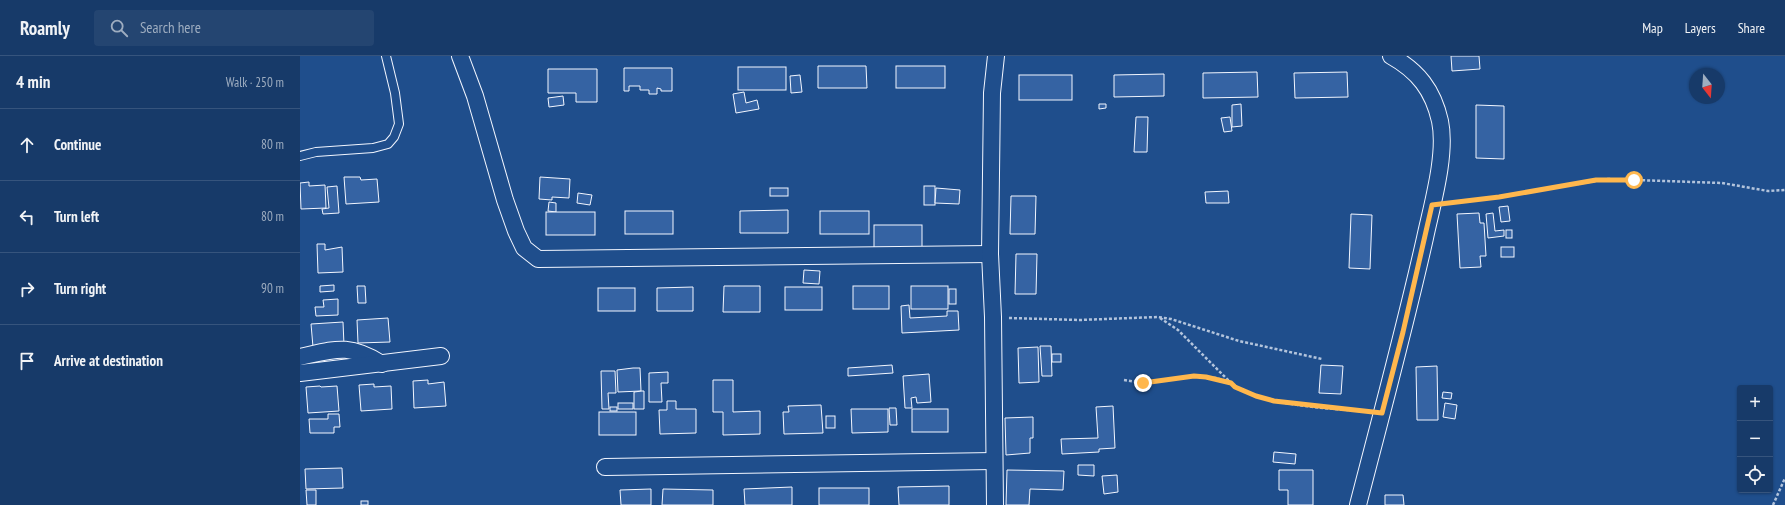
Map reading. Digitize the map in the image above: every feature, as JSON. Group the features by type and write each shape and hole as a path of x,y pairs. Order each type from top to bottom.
{"street":[{"path":"460,56 475,96 505,200 516,231 524,248 538,259 990,254"},
{"path":"995,505 993,317 990,254 992,93 996,56"},
{"path":"1358,505 1403,332 1432,205 1442,147 1440,122 1432,98 1424,83 1407,65 1391,56"},
{"path":"300,357 330,351 356,350 382,364"},
{"path":"300,373 441,356"},
{"path":"605,467 994,462"}],"lane":[{"path":"300,156 316,152 373,148 388,144 394,137 399,124 395,93 386,56"}],"path":[{"path":"1432,205 1499,197 1607,179 1722,183 1768,191 1785,190"},
{"path":"993,317 1078,320 1158,317 1171,319 1240,341 1322,360"},
{"path":"1158,317 1178,330 1235,387 1256,396 1274,401 1382,413"},
{"path":"1124,380 1143,383 1194,376 1216,378 1231,383"},
{"path":"1773,505 1785,478"}],"building":[{"path":"1451,56 1479,56 1480,69 1452,71"},
{"path":"818,66 866,66 867,88 818,88"},
{"path":"896,66 945,66 945,88 896,88"},
{"path":"738,67 786,67 786,90 738,90"},
{"path":"624,68 672,68 672,91 661,91 661,89 657,88 657,94 649,94 649,90 640,90 640,86 629,86 629,91 624,91"},
{"path":"548,69 597,69 597,102 576,102 576,93 548,93"},
{"path":"1257,72 1258,97 1203,98 1203,73"},
{"path":"1347,72 1348,97 1295,98 1294,73"},
{"path":"1164,74 1164,96 1114,97 1114,75"},
{"path":"800,75 802,92 791,93 790,76"},
{"path":"1019,75 1072,75 1072,100 1019,100"},
{"path":"744,92 746,103 757,100 759,109 736,113 733,94"},
{"path":"563,96 564,105 549,107 548,98"},
{"path":"1099,104 1106,104 1106,108 1099,109"},
{"path":"1241,104 1242,126 1232,127 1232,105"},
{"path":"1476,105 1504,106 1504,159 1476,158"},
{"path":"1136,117 1148,117 1147,152 1134,152"},
{"path":"1230,117 1232,131 1224,132 1221,118"},
{"path":"344,177 360,177 361,180 377,179 379,202 346,204"},
{"path":"540,177 570,179 569,198 552,197 552,200 539,199"},
{"path":"309,182 309,186 325,185 326,208 301,209 300,183"},
{"path":"337,186 339,213 323,214 322,209 329,208 327,187"},
{"path":"924,186 935,186 935,205 924,205"},
{"path":"770,188 788,188 788,196 770,196"},
{"path":"936,188 960,190 959,204 935,203"},
{"path":"1228,191 1229,203 1206,203 1205,192"},
{"path":"578,193 592,195 590,205 577,203"},
{"path":"1011,196 1036,196 1035,234 1010,234"},
{"path":"549,202 556,203 556,212 548,211"},
{"path":"1508,206 1510,221 1501,222 1499,207"},
{"path":"788,210 788,233 740,233 740,211"},
{"path":"625,211 673,211 673,234 625,234"},
{"path":"820,211 869,211 869,234 820,234"},
{"path":"546,212 595,212 595,235 546,235"},
{"path":"1479,213 1480,223 1484,223 1486,256 1480,256 1481,267 1460,268 1457,214"},
{"path":"1493,213 1495,231 1504,230 1504,236 1488,238 1486,214"},
{"path":"1351,214 1372,215 1370,269 1349,268"},
{"path":"874,225 922,225 922,248 874,248"},
{"path":"1506,230 1512,230 1512,238 1506,238"},
{"path":"317,244 325,244 325,250 342,247 343,272 318,273"},
{"path":"1501,247 1514,247 1514,257 1501,257"},
{"path":"1016,254 1037,254 1036,294 1015,294"},
{"path":"804,270 820,271 819,284 803,283"},
{"path":"334,285 334,291 320,292 320,286"},
{"path":"357,286 365,286 366,303 358,303"},
{"path":"724,286 760,286 760,312 723,312"},
{"path":"853,286 889,286 889,309 853,309"},
{"path":"911,286 948,286 948,309 911,309"},
{"path":"693,287 693,311 657,311 657,288"},
{"path":"785,287 822,287 822,310 785,310"},
{"path":"598,288 635,288 635,311 598,311"},
{"path":"949,289 956,289 956,304 949,304"},
{"path":"338,299 338,315 316,316 315,307 324,307 323,300"},
{"path":"909,305 910,318 947,316 947,311 958,311 959,330 902,333 901,306"},
{"path":"388,318 390,342 358,343 357,320"},
{"path":"343,322 344,345 313,347 311,324"},
{"path":"1040,346 1051,346 1052,376 1042,376"},
{"path":"1038,347 1039,382 1019,383 1018,348"},
{"path":"1052,354 1061,354 1061,362 1052,362"},
{"path":"892,365 893,373 848,376 848,368"},
{"path":"1321,365 1343,366 1341,394 1319,393"},
{"path":"1437,366 1438,420 1417,420 1416,367"},
{"path":"640,368 641,391 618,392 617,370"},
{"path":"601,371 615,371 616,393 608,393 609,409 602,409"},
{"path":"668,372 668,383 661,383 662,402 649,402 649,373"},
{"path":"929,374 931,402 917,403 916,397 911,398 912,408 905,408 903,376"},
{"path":"428,380 428,384 444,382 446,406 414,408 413,381"},
{"path":"713,380 733,380 733,412 760,411 760,434 723,435 723,412 713,412"},
{"path":"374,384 374,387 391,386 392,409 361,411 359,385"},
{"path":"337,386 339,411 308,413 306,387"},
{"path":"644,391 644,409 634,409 634,392"},
{"path":"1443,392 1452,393 1451,399 1442,398"},
{"path":"667,401 676,401 676,409 696,409 696,433 660,434 659,410 667,410"},
{"path":"618,403 633,403 633,409 618,409"},
{"path":"1445,403 1457,405 1455,419 1443,417"},
{"path":"821,405 823,433 784,434 783,412 789,412 788,406"},
{"path":"1113,406 1115,448 1099,449 1099,452 1062,454 1061,439 1098,438 1096,407"},
{"path":"610,407 617,407 617,411 610,411"},
{"path":"889,408 896,408 897,425 890,425"},
{"path":"851,409 888,409 888,432 852,433"},
{"path":"912,409 948,409 948,432 912,432"},
{"path":"599,412 636,412 636,435 599,435"},
{"path":"328,414 339,414 340,427 334,427 334,433 310,433 309,419 328,419"},
{"path":"826,416 835,416 835,428 826,428"},
{"path":"1033,417 1033,438 1030,438 1030,453 1006,455 1005,418"},
{"path":"1274,452 1296,454 1295,464 1273,462"},
{"path":"1078,465 1094,465 1094,476 1078,475"},
{"path":"342,468 343,488 306,489 305,469"},
{"path":"1007,470 1064,471 1063,490 1030,489 1029,505 1006,505"},
{"path":"1279,470 1313,470 1313,505 1288,505 1288,490 1279,490"},
{"path":"1117,475 1118,492 1104,494 1102,476"},
{"path":"949,486 949,505 899,505 898,487"},
{"path":"792,487 792,505 745,505 744,489"},
{"path":"819,488 869,488 869,505 819,505"},
{"path":"651,489 651,505 621,505 620,490"},
{"path":"663,489 713,490 713,505 662,505"},
{"path":"306,490 316,490 316,505 307,505"},
{"path":"1385,495 1403,495 1404,505 1385,505"},
{"path":"361,501 368,501 368,505 361,505"}],"route":[{"path":"1143,383 1194,376 1216,378 1231,383 1235,387 1256,396 1274,401 1341,410 1382,413 1403,332 1432,205 1499,197 1596,180 1634,180"}]}
